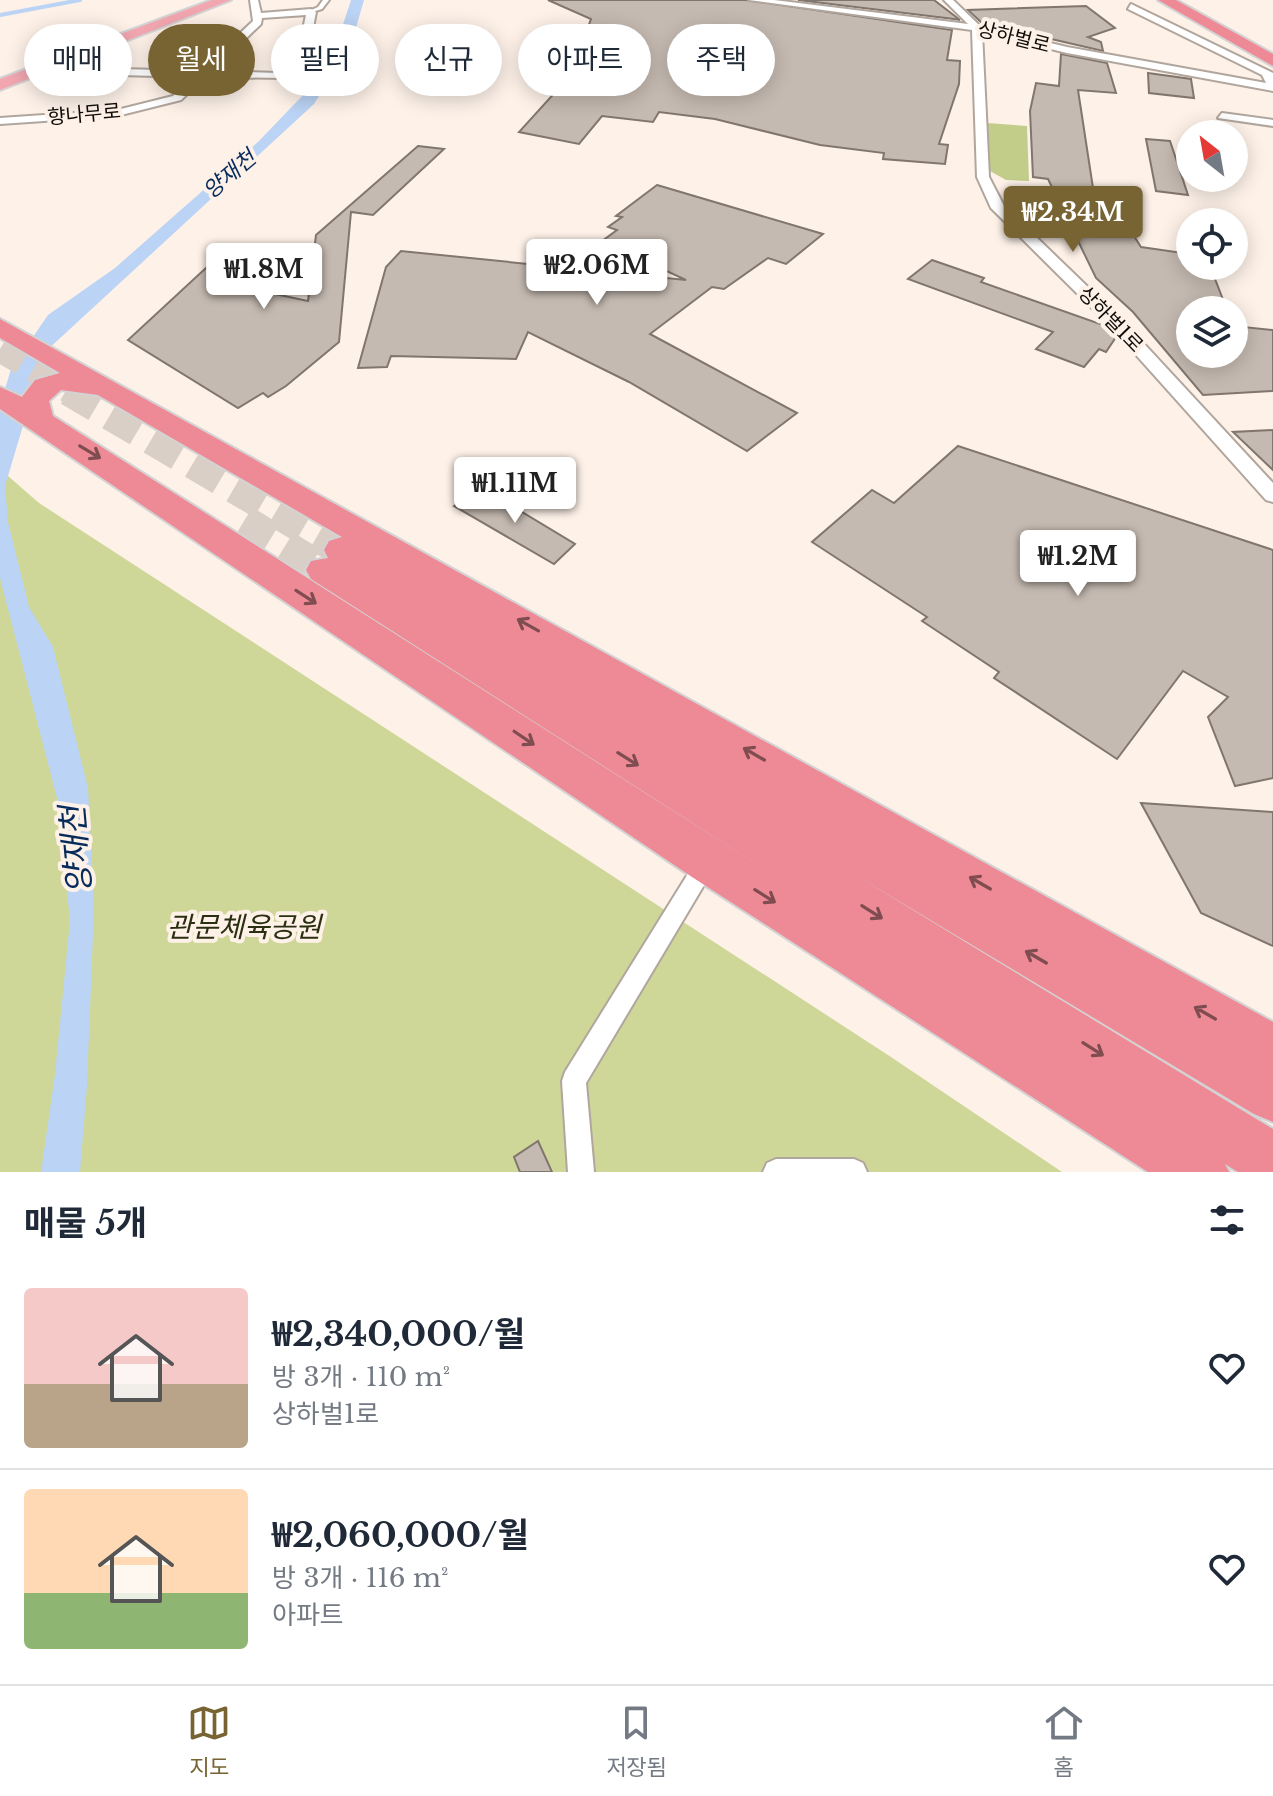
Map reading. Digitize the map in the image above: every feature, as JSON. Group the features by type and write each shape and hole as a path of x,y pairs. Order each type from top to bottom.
{"highway":[{"path":"1165,0 1273,61"},
{"path":"1181,0 1270,43"},
{"path":"0,327 1273,1051"},
{"path":"40,422 34,398 51,384 70,380 118,394"},
{"path":"0,396 708,860 1200,1172"},
{"path":"1273,1095 332,560 1273,1161"}],"main road":[{"path":"132,29 200,0"},
{"path":"132,32 224,0"},
{"path":"0,72 24,66"},
{"path":"0,82 24,73"},
{"path":"0,92 24,82"}],"street":[{"path":"254,0 258,16 311,12 320,8 326,0"},
{"name":"상하벌로","path":"753,0 977,28 1098,56 1272,87"},
{"path":"948,0 977,28"},
{"path":"1131,7 1266,73 1271,77 1272,87"},
{"path":"255,76 281,76 305,44 311,12"},
{"name":"향나무로","path":"255,25 258,16"},
{"name":"상하벌1로","path":"977,28 983,177 998,208 1117,324 1273,495"},
{"name":"향나무로","path":"0,121 117,113 179,96"},
{"path":"1222,116 1273,123"},
{"path":"581,1172 574,1081 708,860"},
{"path":"776,1172 854,1172"}],"green space":[{"path":"987,123 1027,126 1029,181 1006,180 990,171 984,134"},
{"name":"관문체육공원","path":"0,469 39,503 891,1057 1062,1172 0,1172"}],"water":[{"path":"351,0 364,0 357,24 343,24"},
{"name":"양재천","path":"302,96 319,96 314,104 45,352 5,486 8,522 29,607 53,647 88,788 94,907 87,1086 80,1172 41,1172 55,1074 70,921 58,802 0,578 0,406 11,369 48,315 115,268 259,141"}],"building":[{"path":"548,0 746,0 952,30 947,60 960,61 959,84 939,144 948,145 945,164 883,159 884,153 820,145 715,119 659,112 653,122 602,116 579,144 519,132 552,96 651,96 651,24 589,24 591,19"},
{"path":"798,0 934,0 960,20 954,19"},
{"path":"1086,6 1115,28 1088,37 1101,42 1103,51 982,23 968,10"},
{"path":"1061,54 1107,63 1116,93 1078,90 1093,188 1104,189 1141,247 1176,252 1176,280 1215,280 1222,296 1176,296 1176,363 1133,312 1096,278 1048,179 1033,177 1030,111 1036,83 1059,86"},
{"path":"1148,73 1191,79 1194,98 1149,93"},
{"path":"1146,139 1170,141 1176,159 1176,192 1187,192 1188,195 1156,191"},
{"path":"418,146 444,149 373,215 351,212 339,342 286,386 268,397 263,393 238,408 128,340 220,255 253,260 260,270 242,287 308,301 316,235"},
{"path":"657,185 823,234 786,264 768,258 724,289 712,287 650,334 797,413 747,451 629,382 528,332 516,359 391,356 387,367 358,368 386,267 401,251 686,280 602,241 617,230 608,227 622,217 616,216"},
{"path":"932,260 984,278 981,282 1106,326 1116,337 1106,352 1099,349 1084,367 1036,349 1053,332 908,279"},
{"path":"1248,327 1273,330 1273,391 1203,395 1180,368 1248,368"},
{"path":"1273,430 1273,470 1233,432"},
{"path":"958,446 1273,550 1273,778 1235,786 1208,717 1228,697 1183,671 1117,759 994,678 999,672 922,621 927,617 812,542 872,490 894,503"},
{"path":"479,486 575,544 554,564 454,506"},
{"path":"1141,803 1273,812 1273,946 1201,913"},
{"path":"538,1141 552,1172 520,1172 514,1157"}],"waterway":[{"path":"0,15 80,0"}],"tunnel":[{"path":"0,349 72,392"},
{"path":"69,390 341,550"},
{"path":"244,521 324,570"}]}
